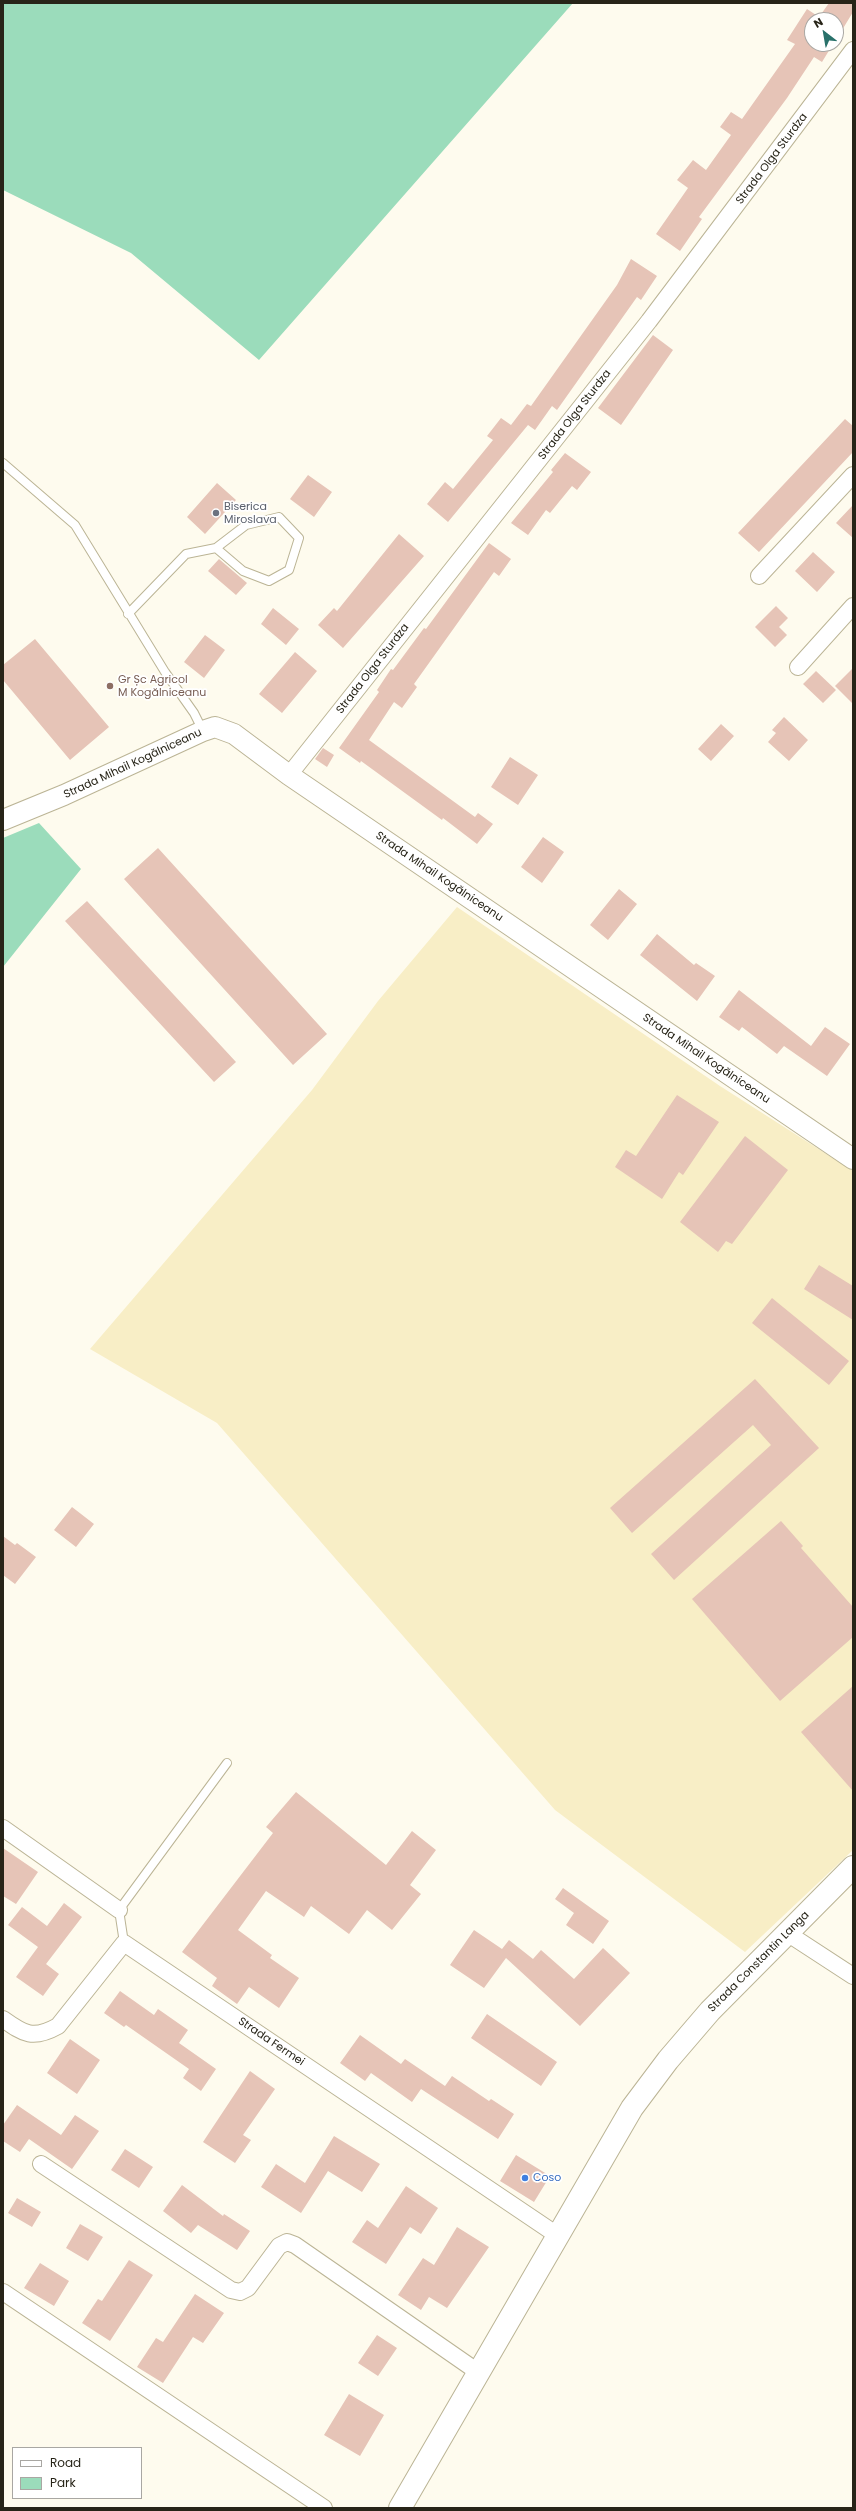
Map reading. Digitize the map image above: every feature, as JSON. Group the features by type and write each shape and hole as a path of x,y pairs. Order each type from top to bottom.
{"main road":[{"name":"Strada Constantin Langa","path":"400,2508 632,2108 668,2060 710,2011 853,1867"}],"street":[{"name":"Strada Olga Sturdza","path":"289,775 644,328 853,50"},
{"path":"759,576 853,475"},
{"path":"798,667 853,606"},
{"name":"Strada Mihail Kogălniceanu","path":"3,820 64,795 203,731 215,728 234,734 289,775 853,1159"},
{"path":"3,1828 119,1910"},
{"path":"787,1933 853,1976"},
{"path":"3,2019 24,2033 35,2034 47,2032 58,2026 124,1943"},
{"name":"Strada Fermei","path":"124,1943 557,2235"},
{"path":"41,2164 231,2290 240,2292 248,2288 279,2246 287,2242 295,2245 478,2372"},
{"path":"3,2292 324,2508"}],"lane":[{"path":"3,464 75,526 128,614 165,672 194,713 203,731"},
{"path":"128,614 186,554 216,548 246,525 279,517 298,538 289,570 269,581 243,571 216,548"},
{"path":"124,1943 119,1910 227,1763"}],"shaded area":[{"path":"457,907 720,1086 853,1171 853,1850 745,1952 555,1810 217,1423 90,1349 312,1090 378,1001"}],"green space":[{"path":"3,3 573,3 259,360 131,253 3,190"},
{"path":"39,823 81,869 3,967 3,838"}],"building":[{"path":"829,3 853,3 853,12 844,27 844,12 823,12"},
{"path":"804,14 804,52 828,52 822,62 814,57 787,98 699,217 702,219 680,251 656,234 688,188 677,180 693,160 706,170 731,135 720,127 731,112 742,119 795,44 787,40"},
{"path":"631,259 657,276 641,300 637,297 557,410 552,406 535,430 528,425 448,522 427,504 445,482 453,489 493,440 487,436 501,418 511,425 527,404 531,406 617,285"},
{"path":"653,335 673,350 621,425 598,408"},
{"path":"845,419 853,426 853,452 759,552 738,533"},
{"path":"565,453 591,472 577,490 572,486 550,513 546,510 528,535 511,523 553,472 551,470"},
{"path":"308,475 332,492 314,517 290,499"},
{"name":"Biserica Miroslava","path":"217,483 236,500 205,534 187,517"},
{"path":"853,505 853,538 836,523"},
{"path":"399,534 424,556 343,648 318,625 334,608 337,611"},
{"path":"489,543 511,559 499,576 494,572 414,684 417,687 402,708 394,702 369,740 475,817 478,813 493,824 477,844 443,818 442,820 361,761 360,763 339,748 379,692 377,690 391,669 393,670 424,628 426,629"},
{"path":"813,552 835,572 817,592 795,571"},
{"path":"219,559 247,583 236,595 208,571"},
{"path":"776,606 788,618 779,627 787,635 775,647 755,627"},
{"path":"273,608 299,629 286,645 261,624"},
{"path":"205,635 225,650 204,678 184,662"},
{"path":"35,639 109,727 70,760 3,680 3,665"},
{"path":"295,652 317,671 282,713 259,694"},
{"path":"853,668 853,704 835,686"},
{"path":"816,671 836,690 823,703 803,684"},
{"path":"784,717 808,740 789,761 768,742 776,733 772,730"},
{"path":"721,724 734,736 711,761 698,749"},
{"path":"323,748 334,755 327,767 315,759"},
{"path":"510,757 538,775 518,805 491,787"},
{"path":"543,837 564,852 542,883 521,867"},
{"path":"158,848 327,1034 293,1065 124,879"},
{"path":"619,889 637,904 608,940 590,925"},
{"path":"87,901 236,1062 214,1082 65,921"},
{"path":"657,934 694,965 696,963 715,976 697,1001 640,955"},
{"path":"739,990 811,1046 825,1027 850,1044 827,1076 784,1046 777,1054 742,1027 739,1031 719,1017"},
{"path":"677,1095 719,1122 683,1175 679,1172 662,1199 615,1167 626,1150 636,1156"},
{"path":"745,1136 788,1170 732,1244 726,1241 718,1252 680,1222"},
{"path":"819,1265 853,1286 853,1320 804,1289"},
{"path":"772,1298 849,1361 829,1385 752,1323"},
{"path":"755,1379 819,1448 674,1580 651,1554 771,1445 753,1425 632,1533 610,1508"},
{"path":"72,1507 94,1524 76,1547 54,1530"},
{"path":"781,1521 803,1546 801,1548 853,1607 853,1637 780,1701 692,1599"},
{"path":"3,1536 15,1545 17,1543 36,1557 15,1584 3,1575"},
{"path":"853,1686 853,1791 801,1732"},
{"path":"296,1792 386,1865 412,1831 436,1850 410,1885 421,1894 392,1930 367,1910 349,1934 311,1906 304,1917 266,1891 238,1930 272,1955 270,1958 299,1978 279,2008 249,1987 237,2004 212,1986 217,1978 182,1952 273,1833 266,1827"},
{"path":"3,1848 38,1872 16,1904 3,1896"},
{"path":"563,1888 609,1921 593,1944 566,1925 574,1913 555,1899"},
{"path":"64,1903 82,1917 46,1964 59,1974 43,1996 16,1977 38,1947 8,1925 22,1907 47,1926"},
{"path":"474,1930 502,1949 509,1940 533,1959 541,1950 574,1979 603,1948 630,1973 580,2026 506,1958 484,1988 450,1965"},
{"path":"120,1991 154,2015 158,2009 188,2030 179,2043 216,2069 201,2091 183,2078 189,2069 126,2025 124,2027 104,2013"},
{"path":"487,2014 557,2062 541,2086 471,2038"},
{"path":"360,2035 401,2064 405,2059 445,2086 452,2076 489,2101 491,2099 514,2114 498,2139 421,2089 412,2102 371,2073 365,2081 340,2063"},
{"path":"70,2039 100,2060 77,2094 47,2073"},
{"path":"250,2071 275,2089 243,2135 251,2140 235,2163 203,2142"},
{"path":"17,2105 61,2135 75,2115 99,2131 72,2169 29,2139 20,2152 3,2141 3,2125"},
{"path":"334,2136 380,2164 362,2192 328,2171 301,2213 261,2187 276,2164 305,2183"},
{"path":"125,2149 153,2167 139,2188 111,2170"},
{"name":"Coso","path":"516,2155 550,2176 534,2202 500,2181"},
{"path":"182,2185 223,2216 224,2214 250,2231 237,2250 198,2225 191,2233 163,2211"},
{"path":"406,2186 438,2208 421,2234 410,2227 386,2264 352,2242 367,2220 378,2228"},
{"path":"17,2198 41,2212 32,2227 8,2213"},
{"path":"80,2224 103,2237 88,2261 66,2248"},
{"path":"457,2227 489,2247 447,2308 429,2297 421,2310 398,2295 423,2258 434,2265"},
{"path":"129,2260 153,2275 110,2341 82,2323 98,2299 102,2301"},
{"path":"40,2263 69,2281 54,2306 24,2288"},
{"path":"195,2294 224,2313 203,2343 193,2337 163,2383 137,2367 156,2338 163,2342"},
{"path":"377,2335 397,2348 378,2376 358,2363"},
{"path":"349,2394 384,2415 360,2456 324,2435"}],"place":[{"name":"Biserica Miroslava","path":"216,513"},
{"name":"Gr Șc Agricol M Kogălniceanu","path":"110,686"},
{"name":"Coso","path":"525,2178"}]}
